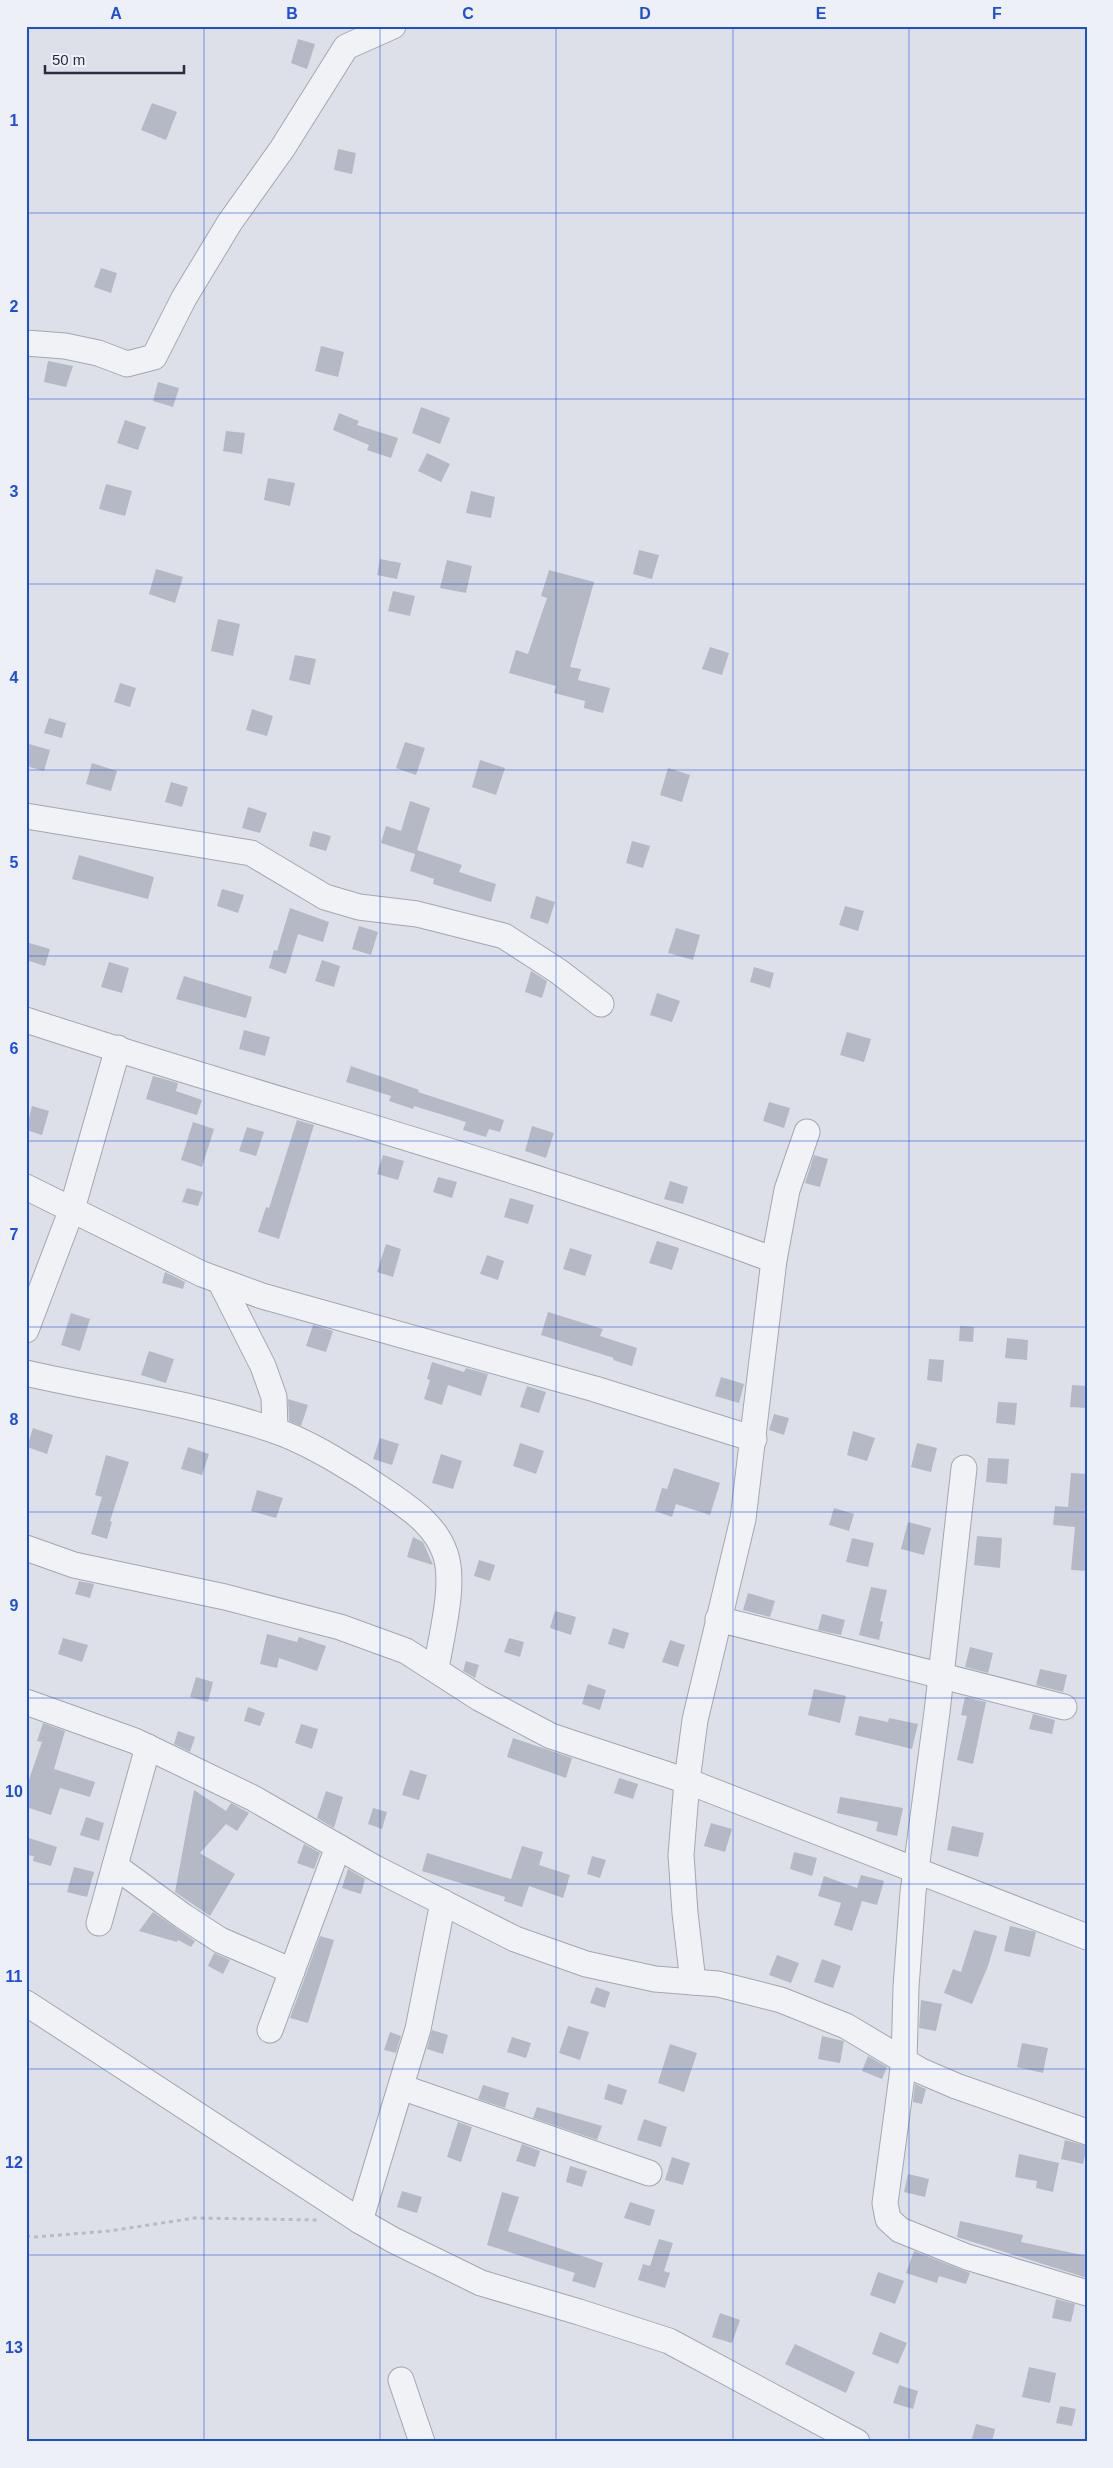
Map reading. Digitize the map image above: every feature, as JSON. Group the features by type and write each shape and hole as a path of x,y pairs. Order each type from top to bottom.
{"street":[{"path":"26,343 64,346 98,353 127,364 154,357 184,298 230,222 282,149 346,47 393,26"},
{"path":"26,816 251,853 325,897 359,907 417,914 504,936 558,971 601,1004"},
{"path":"26,1020 708,1235 774,1260"},
{"path":"26,1330 72,1209 118,1048"},
{"path":"693,1982 681,1855 687,1781 695,1720 743,1519 774,1260 787,1190 807,1132"},
{"path":"26,1187 202,1274 262,1296 595,1389 754,1439"},
{"path":"220,1280 263,1366 274,1397 275,1430"},
{"path":"26,1374 203,1410 275,1430 370,1480 417,1514 437,1534 446,1555 449,1583 436,1669"},
{"path":"964,1468 941,1675 916,1871 906,1988 904,2061 885,2203 888,2219 900,2230 967,2257 1087,2293"},
{"path":"26,1548 74,1565 225,1597 340,1627 406,1651 479,1698 551,1736 687,1781 1087,1937"},
{"path":"718,1619 1064,1707"},
{"path":"26,1702 56,1711 148,1747 253,1798 338,1847 515,1939 586,1964 655,1980 718,1984 781,2000 846,2026 904,2061 956,2086 1087,2132"},
{"path":"99,1923 148,1747"},
{"path":"270,2030 338,1847"},
{"path":"115,1866 183,1916 220,1940 292,1971"},
{"path":"360,2221 418,2029 443,1902"},
{"path":"26,2003 360,2221 393,2240 481,2283 668,2341 857,2442"},
{"path":"401,2087 649,2173"},
{"path":"401,2380 422,2442"}],"path":[{"path":"26,2236 35,2237 109,2231 195,2218 323,2220"}],"building":[{"path":"298,39 315,44 307,69 291,63"},
{"path":"152,103 177,112 166,140 141,130"},
{"path":"338,149 356,153 352,174 334,170"},
{"path":"101,268 117,273 111,293 94,287"},
{"path":"321,346 344,352 338,377 315,371"},
{"path":"48,361 73,366 66,387 44,382"},
{"path":"158,382 179,388 173,407 153,401"},
{"path":"421,407 450,418 440,444 412,433"},
{"path":"339,413 359,421 357,425 398,438 391,458 367,450 369,445 333,430"},
{"path":"125,420 146,427 138,450 117,443"},
{"path":"226,431 245,433 242,454 223,451"},
{"path":"427,453 450,464 441,482 418,471"},
{"path":"268,478 295,483 290,506 264,500"},
{"path":"106,484 132,491 125,516 99,509"},
{"path":"471,491 495,497 491,518 466,513"},
{"path":"639,550 659,555 652,579 633,574"},
{"path":"380,559 401,563 397,579 377,575"},
{"path":"447,560 472,566 466,593 440,588"},
{"path":"156,569 183,577 175,603 149,594"},
{"path":"549,570 594,582 570,667 581,669 578,680 610,688 603,713 584,708 585,701 554,693 556,686 509,673 516,650 528,654 547,598 541,596"},
{"path":"393,591 415,596 410,616 388,611"},
{"path":"218,619 240,624 233,656 211,651"},
{"path":"710,647 729,653 722,675 702,669"},
{"path":"295,655 316,659 310,685 289,680"},
{"path":"120,683 136,688 130,707 114,702"},
{"path":"252,709 273,716 267,736 246,730"},
{"path":"49,718 66,723 62,738 44,733"},
{"path":"405,742 425,748 416,775 396,768"},
{"path":"29,744 50,750 44,771 26,766"},
{"path":"480,760 505,768 496,795 472,787"},
{"path":"92,763 117,771 111,791 86,784"},
{"path":"668,768 690,775 682,802 660,795"},
{"path":"171,782 188,787 182,807 165,802"},
{"path":"410,801 430,808 417,850 462,865 459,872 496,884 491,902 433,884 434,879 410,871 415,854 381,843 386,826 401,831"},
{"path":"248,807 267,813 260,833 242,828"},
{"path":"313,831 331,836 326,851 309,846"},
{"path":"632,841 650,846 643,868 626,863"},
{"path":"79,855 154,877 148,899 72,879"},
{"path":"222,889 244,895 238,913 217,906"},
{"path":"536,896 555,902 548,924 530,918"},
{"path":"845,906 864,911 858,931 839,925"},
{"path":"290,908 329,922 323,942 298,934 286,974 269,968 274,950 277,951"},
{"path":"359,926 378,932 371,955 352,949"},
{"path":"676,928 700,935 693,960 668,953"},
{"path":"26,942 50,949 45,966 26,960"},
{"path":"322,960 340,966 334,987 315,981"},
{"path":"109,962 129,968 122,993 101,987"},
{"path":"754,967 774,973 770,988 750,982"},
{"path":"531,971 547,981 542,998 525,992"},
{"path":"184,976 252,997 246,1018 176,999"},
{"path":"657,993 680,1001 672,1022 650,1015"},
{"path":"244,1030 270,1037 265,1056 239,1049"},
{"path":"847,1032 871,1039 864,1062 840,1055"},
{"path":"351,1066 419,1090 418,1092 504,1120 500,1132 489,1129 486,1137 463,1130 466,1122 414,1106 413,1109 389,1101 391,1096 346,1082"},
{"path":"153,1076 178,1083 176,1091 202,1100 197,1115 146,1099"},
{"path":"769,1102 790,1108 784,1128 763,1121"},
{"path":"32,1106 49,1111 42,1135 26,1130"},
{"path":"297,1120 314,1125 279,1239 258,1232 266,1207 269,1208"},
{"path":"193,1122 214,1129 202,1167 181,1160"},
{"path":"532,1126 554,1133 546,1158 525,1151"},
{"path":"247,1127 264,1132 256,1156 239,1151"},
{"path":"383,1155 404,1161 398,1180 377,1174"},
{"path":"814,1155 828,1159 820,1187 805,1183"},
{"path":"438,1177 457,1182 452,1198 433,1192"},
{"path":"670,1181 688,1187 683,1204 664,1199"},
{"path":"187,1188 203,1192 198,1206 182,1202"},
{"path":"510,1198 534,1205 528,1224 504,1217"},
{"path":"657,1241 679,1248 672,1270 649,1263"},
{"path":"386,1244 401,1249 393,1277 377,1272"},
{"path":"570,1248 592,1255 585,1276 563,1269"},
{"path":"487,1255 504,1261 498,1280 480,1274"},
{"path":"165,1272 185,1282 183,1289 162,1283"},
{"path":"548,1312 603,1329 600,1336 637,1348 632,1366 613,1360 614,1358 541,1335"},
{"path":"71,1313 90,1319 80,1351 61,1345"},
{"path":"313,1325 333,1331 326,1352 306,1346"},
{"path":"960,1326 974,1327 973,1342 959,1341"},
{"path":"1007,1338 1028,1340 1027,1360 1005,1358"},
{"path":"149,1351 174,1359 166,1383 141,1375"},
{"path":"929,1359 944,1360 942,1382 927,1380"},
{"path":"432,1362 464,1372 466,1368 488,1374 481,1396 448,1385 442,1405 424,1399 430,1380 427,1379"},
{"path":"721,1377 744,1384 739,1403 715,1396"},
{"path":"1072,1385 1087,1386 1087,1408 1070,1407"},
{"path":"527,1386 546,1392 539,1413 520,1407"},
{"path":"288,1399 308,1405 301,1426 289,1421"},
{"path":"998,1402 1017,1403 1015,1425 996,1423"},
{"path":"774,1414 789,1418 784,1435 769,1430"},
{"path":"33,1428 53,1435 47,1454 27,1447"},
{"path":"853,1431 875,1438 867,1461 847,1455"},
{"path":"380,1438 399,1444 392,1465 373,1459"},
{"path":"520,1443 544,1451 536,1474 513,1466"},
{"path":"917,1443 937,1448 931,1472 911,1467"},
{"path":"188,1447 209,1454 202,1475 181,1469"},
{"path":"441,1454 462,1461 453,1489 432,1483"},
{"path":"106,1455 129,1462 110,1521 112,1522 107,1539 91,1534 102,1497 95,1495"},
{"path":"988,1458 1009,1459 1007,1484 986,1482"},
{"path":"674,1468 720,1483 710,1515 676,1504 672,1517 655,1511 662,1488 667,1489"},
{"path":"1071,1473 1087,1474 1085,1514 1087,1514 1087,1571 1071,1570 1075,1527 1053,1525 1055,1506 1068,1507"},
{"path":"257,1490 283,1498 276,1518 251,1511"},
{"path":"834,1508 854,1514 849,1531 829,1525"},
{"path":"908,1522 931,1528 924,1555 901,1549"},
{"path":"977,1536 1002,1538 1000,1568 974,1565"},
{"path":"413,1537 423,1542 433,1565 407,1557"},
{"path":"852,1538 874,1543 868,1567 846,1562"},
{"path":"479,1560 495,1565 490,1581 474,1576"},
{"path":"79,1581 94,1584 90,1598 75,1594"},
{"path":"871,1587 887,1590 880,1621 883,1622 879,1640 859,1635"},
{"path":"748,1593 775,1601 770,1617 743,1610"},
{"path":"555,1611 576,1617 571,1635 550,1628"},
{"path":"822,1614 845,1620 841,1635 818,1630"},
{"path":"613,1628 629,1633 624,1649 608,1644"},
{"path":"267,1634 297,1642 299,1637 326,1646 317,1671 279,1658 277,1668 260,1664"},
{"path":"63,1638 88,1645 82,1662 58,1654"},
{"path":"509,1638 524,1642 520,1657 504,1652"},
{"path":"670,1640 685,1645 678,1667 662,1662"},
{"path":"970,1647 993,1653 988,1673 965,1667"},
{"path":"466,1661 479,1665 475,1678 463,1671"},
{"path":"1040,1669 1067,1675 1063,1692 1036,1685"},
{"path":"196,1677 213,1682 208,1702 190,1697"},
{"path":"588,1684 606,1690 600,1710 582,1704"},
{"path":"814,1689 846,1696 840,1723 808,1715"},
{"path":"965,1697 986,1702 973,1764 957,1760 967,1716 961,1715"},
{"path":"248,1707 265,1713 260,1726 244,1721"},
{"path":"1033,1714 1055,1720 1052,1734 1029,1729"},
{"path":"859,1716 888,1722 889,1718 918,1724 912,1749 855,1735"},
{"path":"43,1723 65,1731 54,1769 95,1782 90,1797 60,1788 51,1815 26,1807 26,1788 42,1742 37,1741"},
{"path":"301,1724 318,1729 312,1749 295,1743"},
{"path":"178,1731 195,1737 190,1752 174,1744"},
{"path":"513,1738 572,1758 566,1778 507,1757"},
{"path":"410,1770 427,1775 419,1800 402,1795"},
{"path":"619,1778 638,1784 633,1799 614,1793"},
{"path":"194,1790 226,1811 231,1803 249,1813 237,1831 226,1824 200,1853 235,1874 210,1916 175,1892"},
{"path":"326,1791 343,1797 334,1828 317,1818"},
{"path":"840,1797 903,1808 897,1836 876,1831 878,1822 837,1813"},
{"path":"373,1808 387,1812 382,1829 368,1824"},
{"path":"86,1817 104,1823 99,1841 80,1835"},
{"path":"711,1823 732,1829 725,1852 704,1846"},
{"path":"952,1826 984,1833 978,1857 947,1850"},
{"path":"26,1837 57,1847 51,1866 33,1861 34,1856 26,1855"},
{"path":"304,1844 320,1853 314,1869 297,1863"},
{"path":"522,1846 543,1852 539,1865 570,1875 563,1898 529,1886 522,1907 504,1901 505,1897 422,1871 427,1853 511,1879"},
{"path":"794,1852 817,1858 812,1876 790,1869"},
{"path":"592,1856 606,1860 600,1878 587,1874"},
{"path":"74,1867 94,1872 87,1897 67,1892"},
{"path":"348,1869 365,1879 361,1894 342,1888"},
{"path":"861,1875 884,1881 877,1905 862,1901 852,1931 834,1925 841,1903 818,1896 824,1876 857,1888"},
{"path":"153,1912 195,1941 191,1947 178,1940 177,1942 139,1931"},
{"path":"1010,1926 1036,1932 1030,1957 1004,1951"},
{"path":"974,1930 997,1936 988,1966 972,2004 944,1993 953,1969 961,1972"},
{"path":"320,1936 334,1940 308,2023 290,2018"},
{"path":"214,1953 230,1960 223,1974 208,1966"},
{"path":"777,1955 799,1963 791,1983 769,1975"},
{"path":"822,1959 841,1966 833,1988 814,1982"},
{"path":"596,1987 610,1992 605,2008 590,2003"},
{"path":"921,2000 942,2004 936,2031 919,2028"},
{"path":"568,2026 589,2032 580,2060 559,2053"},
{"path":"432,2030 448,2035 443,2054 427,2049"},
{"path":"390,2032 401,2036 396,2053 384,2050"},
{"path":"822,2036 844,2041 840,2063 818,2059"},
{"path":"512,2037 531,2043 526,2058 507,2052"},
{"path":"1022,2043 1048,2048 1043,2073 1017,2067"},
{"path":"670,2044 697,2053 684,2092 658,2083"},
{"path":"868,2056 887,2067 882,2079 862,2071"},
{"path":"608,2084 627,2090 622,2105 604,2099"},
{"path":"915,2084 926,2089 922,2104 913,2102"},
{"path":"483,2085 509,2093 505,2108 478,2099"},
{"path":"537,2107 602,2126 597,2140 533,2118"},
{"path":"644,2119 667,2127 661,2147 637,2140"},
{"path":"458,2122 472,2127 461,2162 447,2157"},
{"path":"1065,2140 1087,2146 1083,2164 1061,2159"},
{"path":"522,2144 540,2151 535,2167 516,2161"},
{"path":"1019,2154 1059,2163 1053,2192 1036,2188 1037,2181 1015,2177"},
{"path":"672,2157 690,2163 683,2185 665,2180"},
{"path":"570,2166 587,2171 582,2187 566,2182"},
{"path":"908,2174 929,2179 925,2197 904,2192"},
{"path":"402,2191 422,2197 417,2213 397,2207"},
{"path":"502,2192 519,2197 508,2231 603,2263 595,2288 572,2281 575,2273 487,2245"},
{"path":"630,2202 655,2210 650,2226 624,2218"},
{"path":"960,2221 1023,2235 1021,2242 1087,2256 1087,2278 957,2237"},
{"path":"659,2239 673,2243 664,2271 670,2273 665,2288 638,2280 643,2264 650,2266"},
{"path":"914,2251 970,2273 966,2284 939,2276 937,2283 906,2273"},
{"path":"878,2272 904,2281 895,2304 870,2295"},
{"path":"1056,2299 1075,2304 1071,2322 1052,2318"},
{"path":"720,2313 740,2320 732,2343 712,2337"},
{"path":"880,2332 907,2343 898,2364 872,2354"},
{"path":"795,2344 855,2372 846,2393 785,2364"},
{"path":"1029,2367 1056,2373 1050,2403 1022,2397"},
{"path":"899,2385 918,2391 913,2409 893,2403"},
{"path":"1060,2406 1076,2409 1072,2426 1056,2423"},
{"path":"976,2424 995,2429 992,2442 971,2442"}]}
